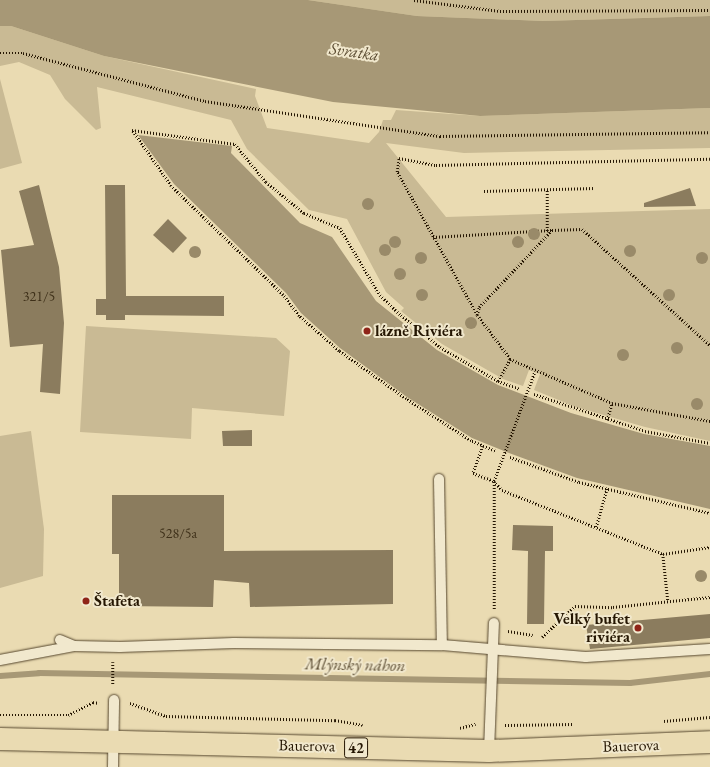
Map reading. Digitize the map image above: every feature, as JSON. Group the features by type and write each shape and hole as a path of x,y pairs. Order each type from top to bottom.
{"highway":[{"name":"Bauerova","path":"0,739 489,751 710,742"}],"lane":[{"path":"439,479 442,645"},
{"path":"489,751 490,664 494,626"},
{"path":"60,640 74,646"},
{"path":"0,660 74,646 442,645 586,657 710,649"},
{"path":"113,767 114,702"}],"path":[{"path":"414,0 500,11 710,10"},
{"path":"0,53 23,53 212,102 440,136 710,132"},
{"path":"495,451 483,446 406,399 340,351 299,316 283,295 171,186 132,130 235,144 266,182 304,213 340,228 380,295 401,314 440,347 498,381 520,389"},
{"path":"710,159 436,165 400,158 397,172 477,315 510,359 612,403 710,421"},
{"path":"484,191 595,188"},
{"path":"547,189 547,231"},
{"path":"433,237 582,229 710,345"},
{"path":"477,315 484,299 552,230"},
{"path":"498,381 510,359"},
{"path":"535,371 494,481 494,626 544,637 575,606 613,607 710,596"},
{"path":"534,394 607,420 645,431 710,443"},
{"path":"607,420 612,403"},
{"path":"483,446 473,473 494,481 502,490 663,554 710,547"},
{"path":"510,457 607,488 710,513"},
{"path":"596,527 607,488"},
{"path":"663,554 668,601"},
{"path":"113,658 114,702"},
{"path":"0,715 68,715 93,702 114,702 136,703 166,716 335,720 372,726"},
{"path":"656,721 710,717"},
{"path":"453,727 489,720 508,726 578,724"}],"shaded area":[{"path":"308,0 710,0 710,16 543,21 417,16"},
{"path":"0,26 11,26 104,56 256,89 255,96 267,128 369,143 379,132 383,120 391,120 396,110 480,116 710,108 710,148 464,153 386,143 446,217 710,209 710,441 645,427 576,407 534,390 540,374 529,370 523,386 503,379 442,344 401,311 404,308 386,292 347,219 309,210 247,149 231,120 97,87 101,128 96,130 65,99 50,75 19,62 0,66"},
{"path":"0,79 22,163 0,169"},
{"path":"86,326 276,338 290,351 284,416 192,408 191,439 80,432"},
{"path":"31,431 44,529 43,576 0,588 0,436"}],"water":[{"name":"Svratka","path":"0,0 308,0 417,16 543,21 710,16 710,108 480,116 333,102 104,56 11,26 0,26"},
{"name":"lázně Riviéra","path":"138,135 232,146 231,153 300,223 332,237 376,301 437,350 498,385 571,413 644,434 710,446 710,509 577,478 509,453 472,438 407,397 340,348 301,313 286,293 174,184"}],"building":[{"path":"39,185 59,267 64,323 60,394 40,392 43,344 10,347 1,250 34,245 19,191"},
{"path":"105,185 125,185 126,296 224,296 224,316 125,315 125,320 106,320 106,315 96,315 96,299 106,299"},
{"path":"690,188 696,206 644,207 644,203"},
{"path":"168,219 187,238 173,253 153,235"},
{"path":"252,430 252,446 223,446 222,431"},
{"path":"112,495 224,495 224,551 393,550 393,604 250,607 249,583 214,580 213,607 119,606 119,554 112,554"},
{"path":"513,525 553,526 553,551 545,551 544,624 527,624 528,551 512,550"},
{"path":"710,614 710,638 590,649 586,625"}],"waterway":[{"name":"Mlýnský náhon","path":"0,676 39,673 630,683 710,674"}],"place":[{"name":"lázně Riviéra","path":"367,331"},
{"name":"Štafeta","path":"86,601"},
{"name":"Velký bufet riviéra","path":"638,628"}]}
